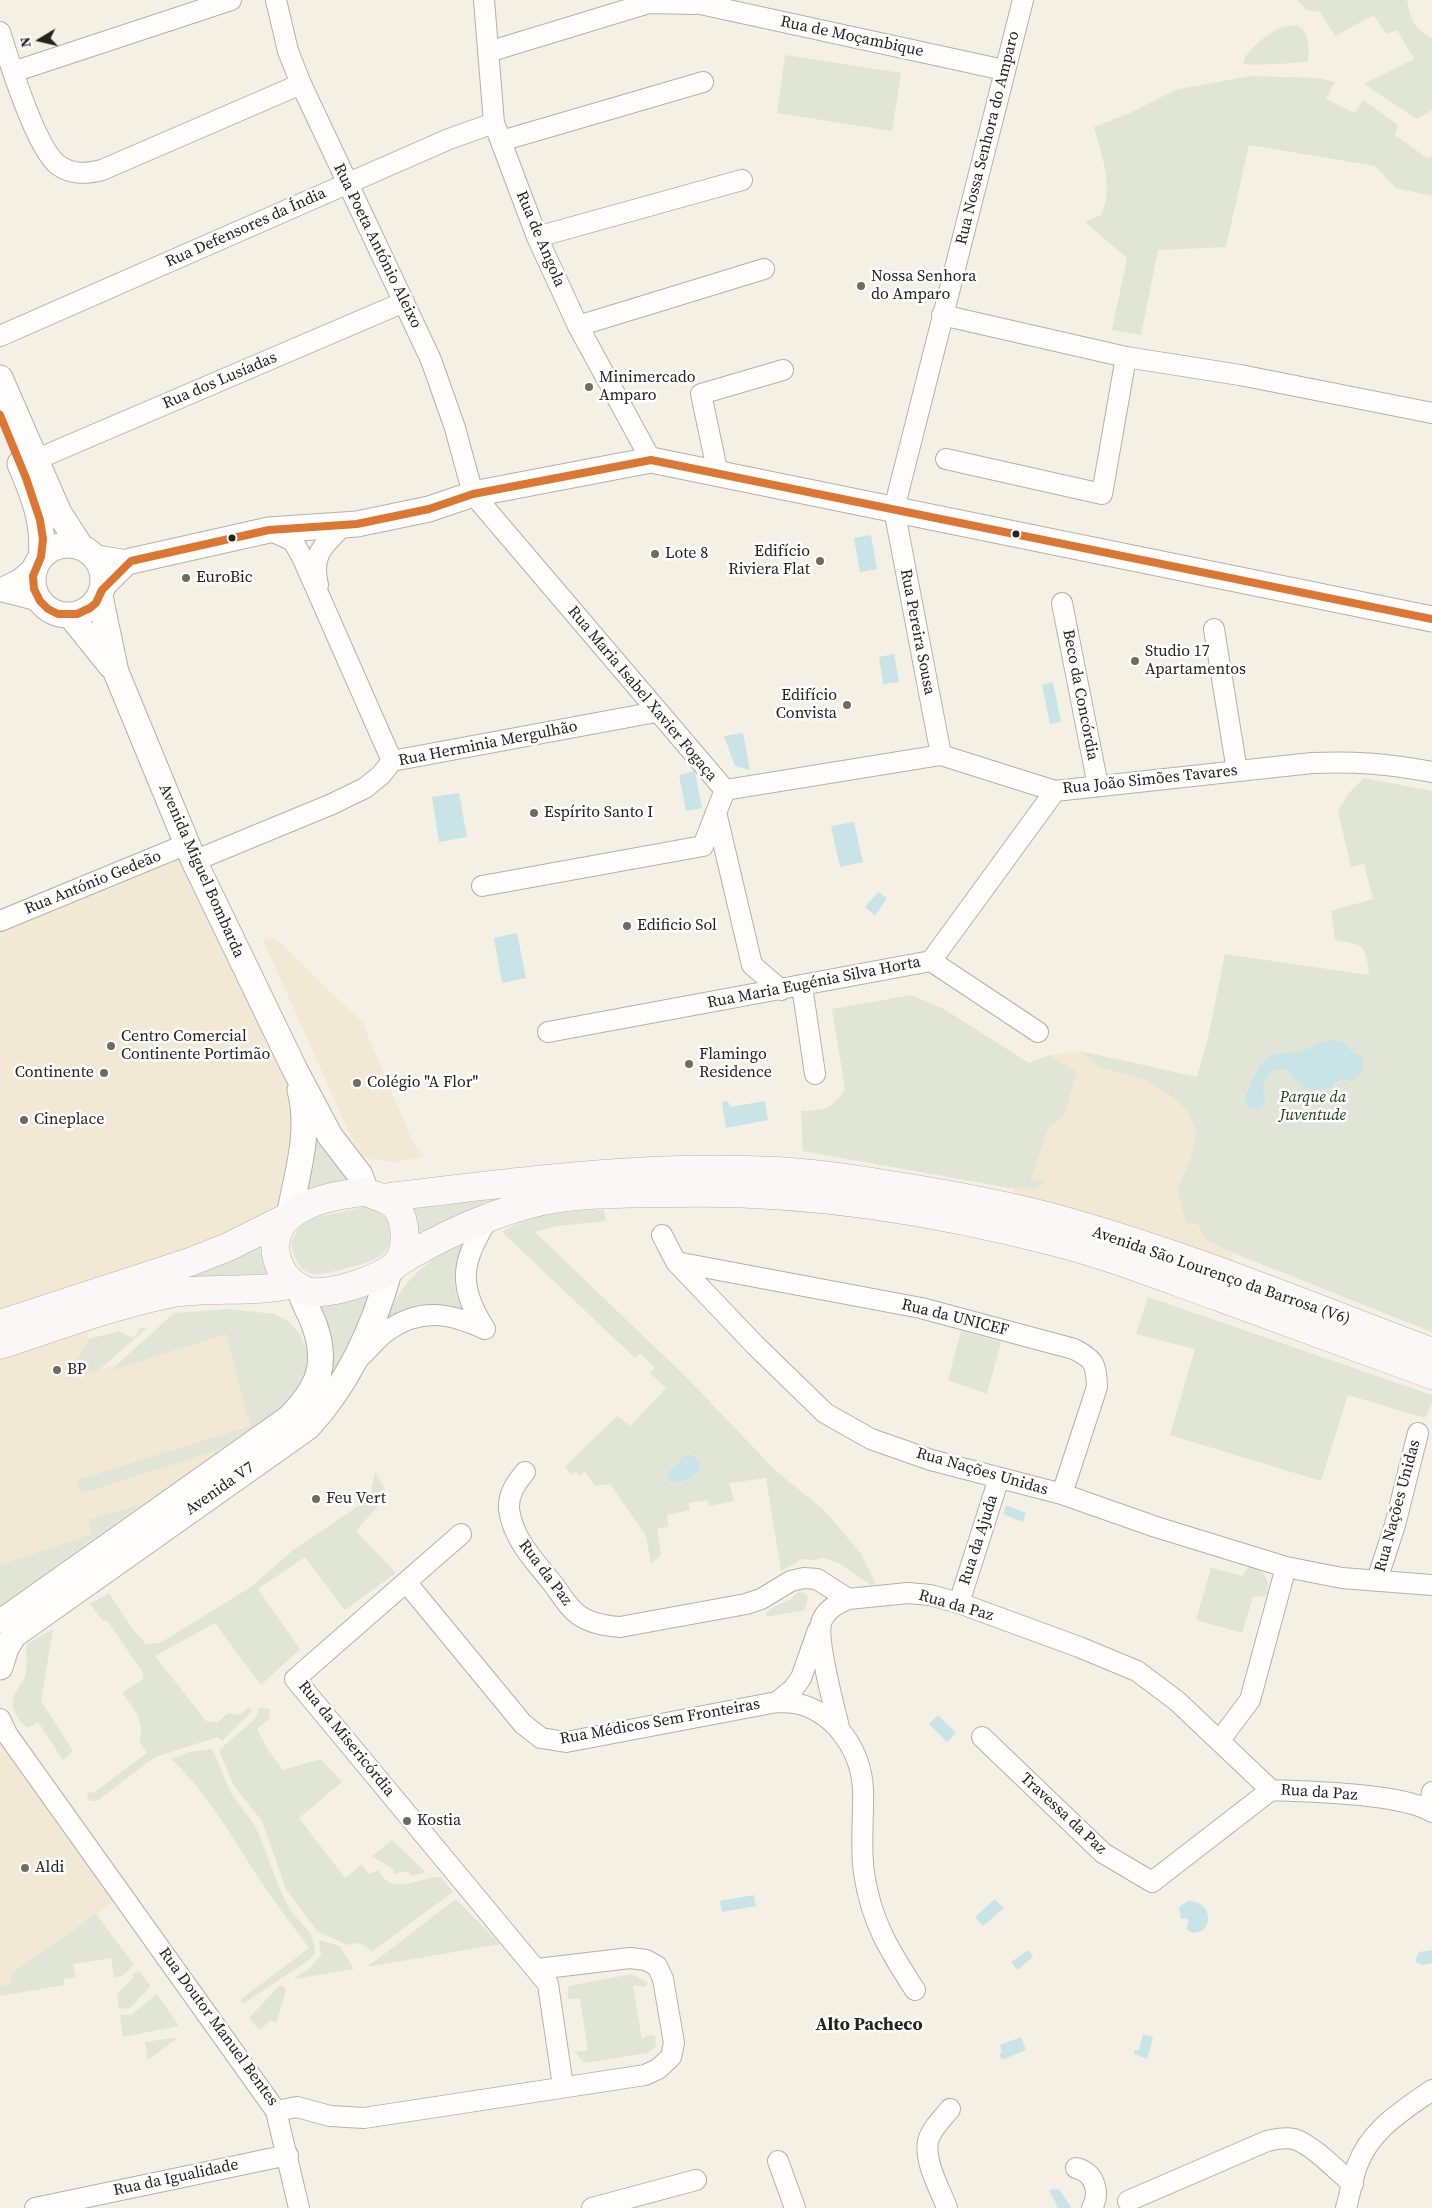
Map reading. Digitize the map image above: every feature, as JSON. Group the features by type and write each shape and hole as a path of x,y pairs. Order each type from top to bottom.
{"main road":[{"name":"Avenida São Lourenço da Barrosa (V6)","path":"0,1324 190,1262 239,1242 316,1202 352,1194 374,1195 522,1180 668,1170 779,1171 842,1177 974,1200 1044,1216 1165,1252 1432,1352"},
{"name":"Avenida São Lourenço da Barrosa (V6)","path":"0,1345 134,1302 170,1294 296,1286 311,1292 357,1284 394,1266 461,1228 532,1204 575,1197 713,1192 793,1197 905,1210 959,1220 1057,1243 1154,1274 1432,1375"},
{"path":"374,1195 396,1206 403,1221 405,1240 394,1266"},
{"path":"287,1217 280,1226 277,1235 276,1254 279,1264 296,1286"}],"street":[{"path":"13,72 231,0"},
{"name":"Rua Poeta António Aleixo","path":"276,0 288,50 301,84 431,360 449,411 473,494"},
{"name":"Rua Nossa Senhora do Amparo","path":"894,509 1023,0"},
{"name":"Rua de Moçambique","path":"488,52 650,3 694,1 1004,70"},
{"name":"Rua de Angola","path":"486,2 488,52 497,132 538,237 578,326 651,460"},
{"path":"0,32 13,72 40,139 56,164 77,173 102,170 301,84"},
{"name":"Rua Defensores da Índia","path":"0,336 449,139 497,132 703,82"},
{"path":"538,237 742,180"},
{"path":"578,326 764,269"},
{"name":"Rua dos Lusíadas","path":"36,460 404,302"},
{"path":"942,315 1126,357 1240,375 1432,414"},
{"path":"946,459 1102,494 1126,357"},
{"path":"718,474 701,394 783,370"},
{"path":"0,378 59,514 87,551 98,561 103,575 101,593"},
{"path":"0,415 26,478 40,520 43,539 33,582 40,601 48,609 58,614 70,616 90,608 101,593 131,561"},
{"path":"0,590 20,579 39,560 59,546 131,561 269,530 342,527 429,509 473,494 651,460 1432,619"},
{"name":"Rua Maria Isabel Xavier Fogaça","path":"473,494 724,790 703,846 482,886"},
{"name":"Rua Pereira Sousa","path":"894,509 940,755"},
{"path":"321,597 315,572 320,547 342,527"},
{"path":"269,530 293,542 321,597 392,762"},
{"path":"0,590 40,601"},
{"name":"Avenida Miguel Bombarda","path":"101,593 116,672 190,853 294,1068"},
{"name":"Beco da Concórdia","path":"1062,603 1098,786"},
{"name":"Avenida Miguel Bombarda","path":"70,616 97,646 116,672"},
{"path":"1214,628 1237,771"},
{"name":"Rua Herminia Mergulhão","path":"190,853 332,804 365,788 382,775 392,762 656,712"},
{"name":"Rua João Simões Tavares","path":"724,790 940,755 1055,791 1237,771 1351,761 1387,763 1432,772"},
{"name":"Rua Maria Eugénia Silva Horta","path":"548,1032 931,962 1055,791"},
{"path":"716,812 752,965 781,990"},
{"name":"Rua António Gedeão","path":"0,921 190,853"},
{"path":"931,962 1038,1032"},
{"path":"802,986 815,1074"},
{"path":"287,1217 301,1163 304,1105 294,1068"},
{"path":"294,1068 330,1136 374,1195"},
{"path":"239,1242 274,1209 286,1192 301,1163"},
{"path":"349,1368 386,1332 408,1320 429,1314 447,1315 466,1320 485,1329 472,1310 465,1279 468,1259 476,1239 489,1217"},
{"name":"Rua Nações Unidas","path":"662,1235 676,1262 755,1345 825,1414 871,1439 931,1460 1062,1494 1156,1527 1286,1567 1342,1578 1432,1585"},
{"name":"Rua da UNICEF","path":"676,1262 921,1308 1074,1349 1091,1358 1096,1369 1097,1387 1062,1494"},
{"name":"Avenida V7","path":"0,1667 6,1648 14,1635 308,1427 322,1412 369,1333 394,1266"},
{"name":"Avenida V7","path":"0,1620 5,1619 289,1418 305,1401 316,1383 321,1363 320,1342 311,1317 303,1304 296,1286"},
{"name":"Rua Nações Unidas","path":"1377,1580 1395,1525 1418,1433"},
{"name":"Rua da Paz","path":"525,1472 512,1487 509,1508 520,1543 575,1612 605,1626 620,1627 746,1604 761,1599 791,1581 804,1578 817,1579 848,1599 908,1593 930,1595 959,1603 1079,1647 1136,1671 1177,1701 1271,1790 1335,1793 1431,1804"},
{"name":"Rua da Ajuda","path":"959,1603 999,1478"},
{"name":"Rua da Misericórdia","path":"461,1534 295,1679 537,1969"},
{"path":"1220,1740 1250,1700 1286,1567"},
{"name":"Rua Médicos Sem Fronteiras","path":"406,1582 523,1724 541,1738 566,1742 776,1702 799,1704 818,1712 839,1727"},
{"name":"Rua Médicos Sem Fronteiras","path":"776,1702 793,1689 801,1678 821,1622 828,1611 836,1604 848,1599"},
{"name":"Rua Médicos Sem Fronteiras","path":"821,1622 820,1639 839,1727 852,1750 863,1788 864,1872 873,1914 887,1948 915,1990"},
{"name":"Rua Doutor Manuel Bentes","path":"2,1727 276,2111 297,2107 330,2116 364,2118 563,2086 645,2075 658,2069 671,2057 674,2043 663,1979 657,1966 646,1960 630,1958 537,1969"},
{"name":"Travessa da Paz","path":"982,1736 1103,1853 1152,1882 1271,1790"},
{"path":"537,1969 548,1984 563,2086"},
{"path":"1346,2208 1360,2159 1375,2135 1387,2122 1432,2090"},
{"path":"947,2208 928,2156 928,2140 936,2125 950,2109"},
{"path":"276,2111 288,2155 299,2208"},
{"path":"1128,2201 1267,2141 1281,2138 1293,2139 1307,2146 1353,2184"},
{"name":"Rua da Igualidade","path":"35,2208 288,2155"},
{"path":"778,2161 795,2208"},
{"path":"1076,2168 1086,2170 1093,2177 1095,2203 1092,2208"},
{"path":"592,2208 696,2180"}],"shaded area":[{"name":"Centro Comercial Continente Portimão","path":"187,844 304,1105 286,1192 261,1224 0,1324 0,921"},
{"name":"Colégio \"A Flor\"","path":"265,938 276,939 362,1022 409,1133 416,1147 425,1157 394,1162 369,1159 359,1154 263,940"},
{"path":"1080,1051 1099,1067 1147,1081 1174,1098 1189,1114 1196,1134 1190,1160 1177,1190 1185,1223 1197,1223 1206,1240 1233,1253 1233,1277 1011,1208 1015,1189 1031,1180 1048,1129 1065,1114 1077,1073 1050,1055"},
{"path":"82,1319 89,1339 66,1379 226,1334 250,1426 252,1444 0,1620 0,1345"},
{"path":"0,1719 122,1896 87,1921 10,1984 0,1986"}],"green space":[{"path":"1297,0 1407,0 1414,23 1421,31 1432,38 1432,110 1417,119 1364,84 1414,59 1397,30 1386,34 1374,15 1335,36 1320,12 1307,10"},
{"path":"1297,25 1304,31 1308,40 1308,61 1255,65 1244,64 1244,60 1251,49 1268,35 1280,28"},
{"path":"785,55 901,73 892,131 777,113"},
{"path":"1250,76 1319,78 1335,82 1326,99 1355,113 1363,100 1398,125 1395,135 1427,158 1432,156 1432,196 1396,188 1375,166 1249,145 1226,247 1158,250 1141,335 1112,330 1127,258 1085,222 1101,215 1107,193 1103,160 1094,127 1130,113 1175,90"},
{"name":"Parque da Juventude","path":"1364,778 1432,791 1432,1332 1233,1253 1206,1240 1197,1223 1186,1224 1177,1190 1190,1160 1196,1134 1189,1114 1174,1098 1147,1081 1099,1067 1080,1051 1197,1077 1208,1038 1225,954 1369,975 1365,951 1358,945 1335,940 1331,911 1373,899 1364,864 1351,867 1338,811 1349,793"},
{"path":"911,995 944,1009 1029,1063 1050,1055 1077,1072 1065,1114 1048,1129 1031,1180 1047,1181 1035,1188 1015,1189 803,1151 801,1111 827,1108 836,1101 845,1089 832,1009"},
{"path":"308,1116 351,1181 299,1195"},
{"path":"671,1179 765,1180 830,1185 940,1202 1027,1220 1116,1246 1207,1277 1432,1361 1432,1366 1119,1253 1059,1235 997,1220 874,1196 811,1188 748,1184 686,1183 596,1187 542,1194 490,1207 465,1216 441,1228 418,1243 418,1231 410,1205 548,1186"},
{"path":"367,1206 387,1218 390,1242 380,1256 372,1261 324,1274 307,1272 300,1266 294,1255 291,1243 298,1228 310,1219"},
{"path":"604,1209 606,1221 557,1226 535,1232 687,1378 776,1471 825,1511 861,1554 876,1584 871,1585 840,1564 824,1558 814,1560 802,1559 781,1571 766,1478 729,1483 734,1501 709,1506 708,1500 689,1503 690,1510 667,1515 668,1527 657,1528 661,1554 651,1564 646,1536 610,1484 595,1486 585,1472 580,1476 576,1472 572,1475 565,1467 617,1416 630,1426 666,1388 650,1373 655,1368 640,1353 635,1358 502,1232 527,1220 552,1214"},
{"path":"265,1239 276,1279 42,1317"},
{"path":"465,1240 458,1257 455,1275 456,1293 464,1310 431,1306 414,1310 384,1325 398,1296 416,1274 438,1256"},
{"path":"375,1288 369,1312 321,1397 309,1301"},
{"path":"1148,1297 1432,1395 1432,1402 1425,1418 1348,1395 1321,1481 1170,1435 1195,1349 1136,1334"},
{"path":"229,1309 274,1314 288,1321 299,1333 307,1350 307,1369 299,1389 284,1406 220,1449 81,1494 77,1480 250,1426 226,1334 110,1371 174,1313"},
{"path":"140,1328 147,1328 99,1370 65,1380 89,1339 119,1331 128,1336 135,1337"},
{"path":"961,1331 1001,1342 987,1394 948,1380"},
{"path":"375,1472 388,1495 356,1531 396,1573 345,1610 305,1557 258,1589 300,1649 261,1685 215,1623 155,1656 206,1721 217,1723 228,1713 240,1715 249,1707 252,1711 222,1741 218,1737 155,1757 97,1801 88,1799 87,1793 95,1792 147,1753 139,1742 141,1727 138,1716 122,1693 143,1679 143,1673 107,1620 103,1621 90,1604 109,1593 131,1627 146,1644 160,1643 251,1587 292,1551 370,1498"},
{"path":"142,1504 0,1605 0,1565 92,1534 88,1520"},
{"path":"1250,1565 1263,1573 1268,1582 1268,1587 1265,1596 1253,1597 1242,1633 1196,1620 1211,1568 1242,1576"},
{"path":"799,1592 804,1593 808,1597 805,1610 765,1617 772,1607 789,1600"},
{"path":"53,1629 41,1701 73,1751 63,1760 38,1722 27,1728 19,1720 13,1706 14,1695 24,1680 27,1665 27,1644"},
{"path":"259,1708 270,1709 269,1719 257,1729 267,1748 283,1770 321,1759 342,1782 299,1818 345,1878 362,1864 369,1874 378,1870 384,1878 398,1885 441,1877 453,1892 371,1952 366,1946 357,1943 348,1945 318,1932 286,1889 262,1821 234,1786 219,1750 255,1719"},
{"path":"212,1749 231,1793 256,1827 281,1892 291,1911 311,1934 315,1948 315,1954 310,1959 243,2004 240,2000 309,1948 269,1894 210,1804 171,1759 189,1752"},
{"path":"392,1840 426,1872 410,1876 409,1871 394,1874 393,1869 372,1856"},
{"path":"456,1899 500,1944 367,1967"},
{"path":"96,1914 134,1965 122,1976 114,1977 111,1958 73,1964 76,1977 64,1979 64,1985 0,1996 0,1986 10,1984 11,1974"},
{"path":"319,1940 340,1946 354,1969 294,1979 310,1968 321,1955"},
{"path":"139,1971 151,1986 129,2009 119,2008 117,1993 133,1978 132,1974"},
{"path":"632,1974 648,1983 644,1987 633,1986 642,2039 648,2035 655,2036 656,2046 648,2053 584,2063 575,2052 588,2050 580,1999 568,1999 568,1986"},
{"path":"280,1985 285,1987 286,1991 276,2023 272,2020 259,2030 249,2018"},
{"path":"157,1994 179,2026 123,2037 120,2015 131,2015"},
{"path":"179,2037 148,2060 145,2042"}],"water":[{"path":"871,535 877,569 860,572 854,538"},
{"path":"894,654 899,682 883,684 879,657"},
{"path":"1053,682 1061,722 1050,724 1042,685"},
{"path":"743,733 750,770 735,766 724,736"},
{"path":"695,771 702,808 686,811 679,775"},
{"path":"459,793 467,837 439,842 432,797"},
{"path":"854,822 863,862 840,867 831,826"},
{"path":"878,892 887,898 875,916 865,907"},
{"path":"517,933 526,978 502,983 494,938"},
{"path":"1331,1040 1344,1042 1351,1051 1361,1056 1362,1070 1352,1081 1342,1079 1335,1083 1332,1088 1310,1089 1301,1085 1286,1069 1277,1069 1268,1075 1264,1082 1265,1101 1261,1108 1253,1109 1248,1106 1245,1097 1256,1072 1264,1061 1276,1054 1299,1052"},
{"path":"728,1101 730,1107 765,1101 768,1120 726,1128 722,1102"},
{"path":"688,1454 700,1462 699,1470 684,1481 667,1480 669,1471 678,1466 681,1458"},
{"path":"1006,1505 1026,1513 1023,1522 1003,1514"},
{"path":"938,1715 956,1733 947,1742 929,1724"},
{"path":"754,1895 756,1906 722,1912 720,1901"},
{"path":"995,1899 1004,1908 983,1926 975,1917"},
{"path":"1188,1901 1204,1907 1207,1912 1207,1925 1203,1930 1190,1932 1186,1928 1189,1922 1186,1918 1181,1919 1179,1907"},
{"path":"1028,1950 1033,1957 1017,1970 1011,1962"},
{"path":"1432,1950 1432,1963 1422,1965 1415,1961 1419,1952"},
{"path":"1143,2034 1153,2037 1147,2059 1134,2054 1134,2051 1139,2050"},
{"path":"1021,2037 1026,2050 1002,2060 999,2054 1002,2053 1000,2045"},
{"path":"1059,2189 1070,2208 1058,2208 1049,2190"}],"transit line":[{"path":"0,415 26,478 40,520 43,539 41,557 33,576 34,589 40,601 48,609 58,614 77,614 90,608 96,603 102,590 131,561 269,530 357,524 429,509 473,494 651,460 1432,619"}],"place":[{"name":"Nossa Senhora do Amparo","path":"861,286"},
{"name":"Minimercado Amparo","path":"589,387"},
{"name":"Lote 8","path":"655,554"},
{"name":"Edifício Riviera Flat","path":"820,561"},
{"name":"EuroBic","path":"186,578"},
{"name":"Studio 17 Apartamentos","path":"1135,661"},
{"name":"Edifício Convista","path":"847,705"},
{"name":"Espírito Santo I","path":"534,813"},
{"name":"Edificio Sol","path":"627,926"},
{"name":"Centro Comercial Continente Portimão","path":"111,1046"},
{"name":"Flamingo Residence","path":"689,1064"},
{"name":"Continente","path":"104,1073"},
{"name":"Colégio \"A Flor\"","path":"357,1083"},
{"name":"Cineplace","path":"24,1120"},
{"name":"BP","path":"57,1370"},
{"name":"Feu Vert","path":"316,1499"},
{"name":"Kostia","path":"407,1821"},
{"name":"Aldi","path":"25,1868"}],"district":[{"name":"Alto Pacheco","path":"869,2025"}]}
